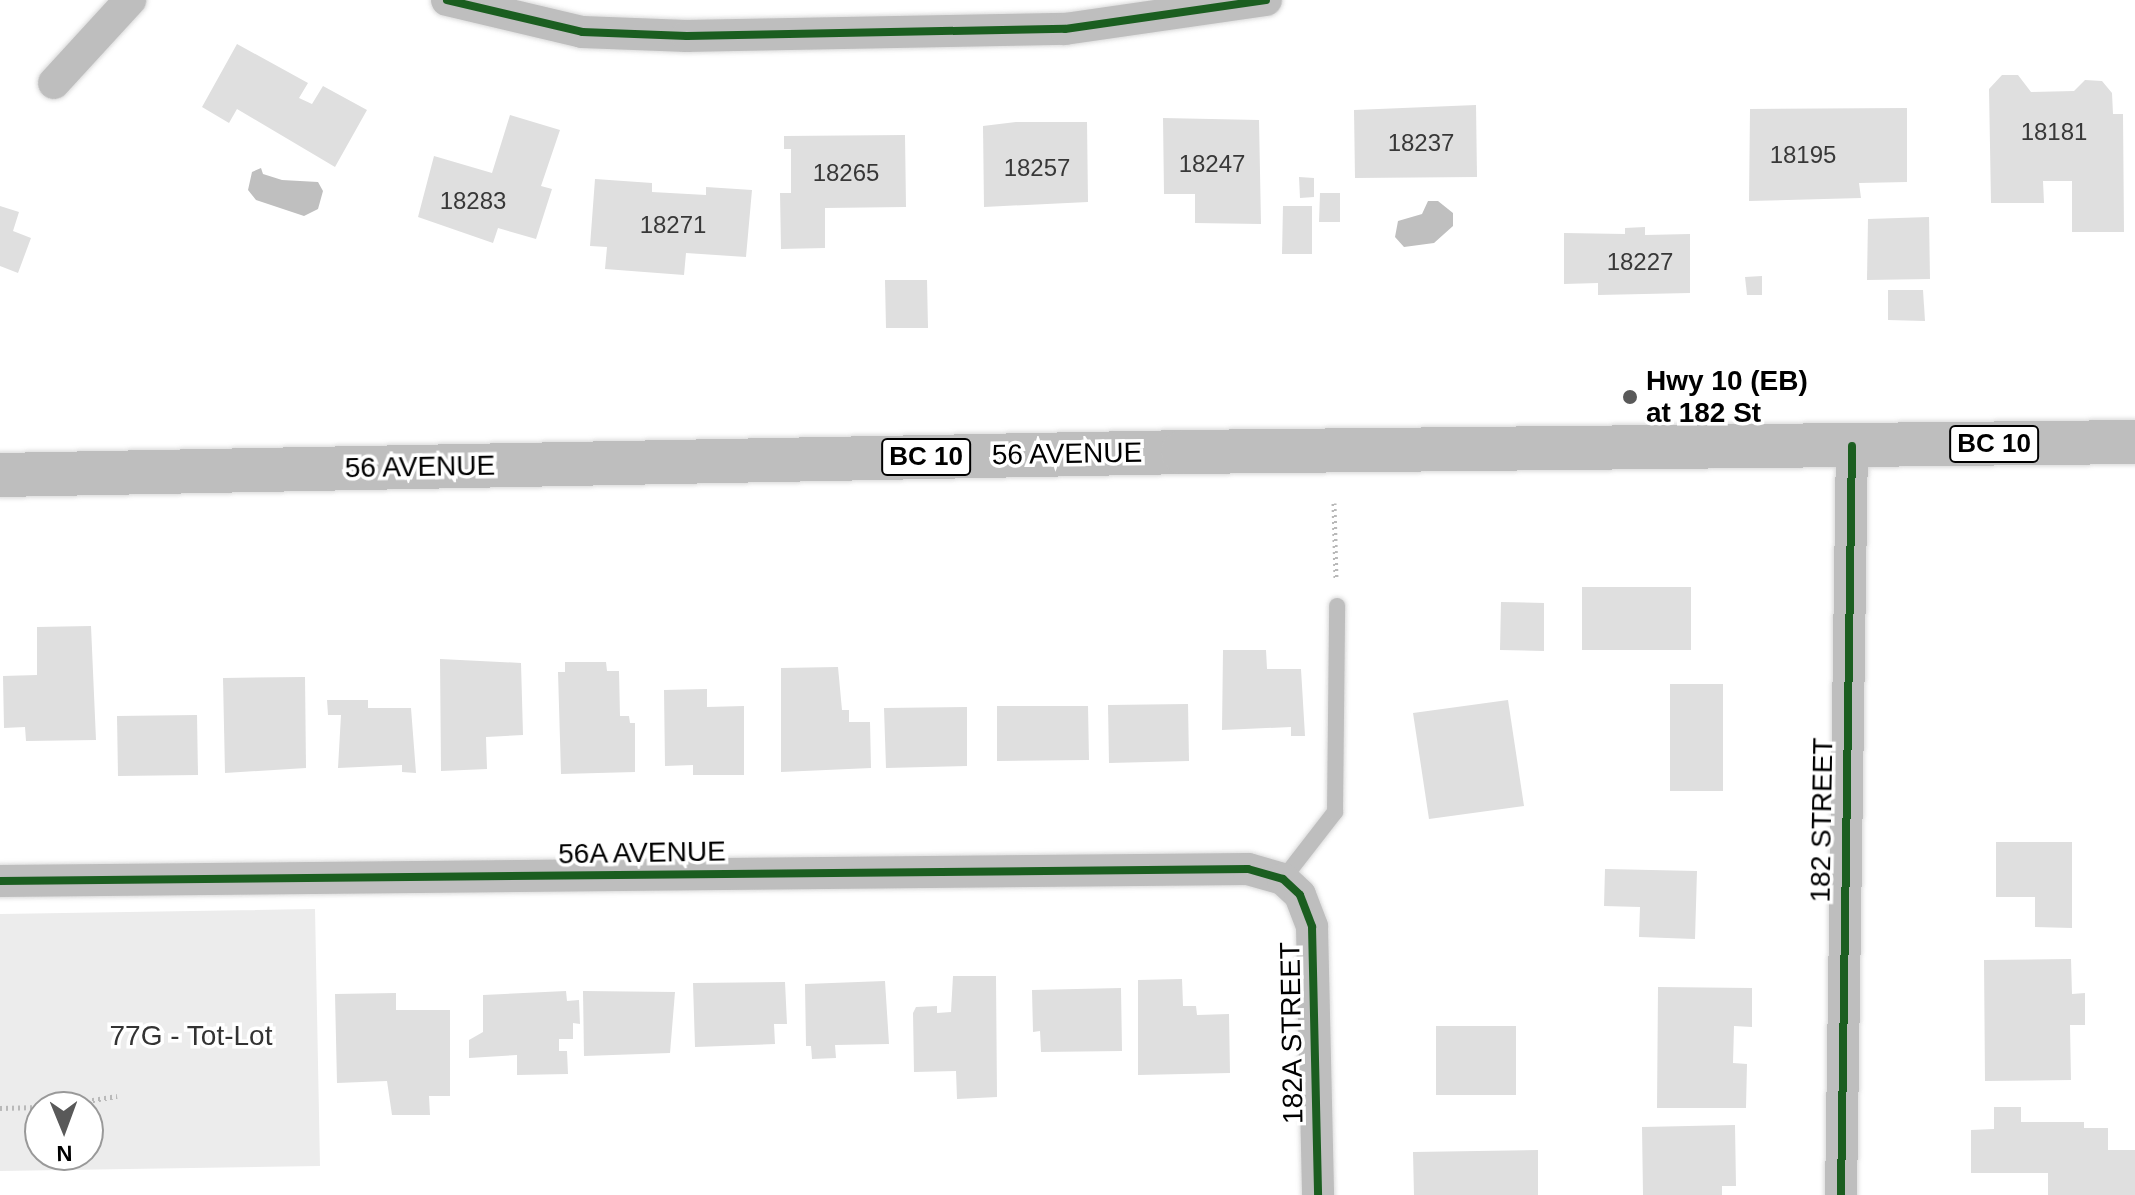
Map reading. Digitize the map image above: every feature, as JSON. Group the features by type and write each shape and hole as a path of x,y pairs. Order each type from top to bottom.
{"highway":[{"name":"56 AVENUE","path":"0,475 1167,452 2135,442"}],"street":[{"path":"54,83 130,0"},
{"path":"447,0 582,32 687,36 1065,29 1266,0"},
{"name":"182 STREET","path":"1841,1195 1852,446"},
{"name":"56A AVENUE","path":"0,881 1248,869 1283,879"},
{"name":"182A STREET","path":"1283,879 1300,895 1312,927 1318,1195"}],"lane":[{"path":"1283,879 1335,812 1337,606"}],"path":[{"path":"1334,503 1337,606"},
{"path":"104,1098 117,1096"},
{"path":"0,1108 24,1107"}],"green space":[{"name":"77G - Tot-Lot","path":"315,909 320,1166 104,1169 104,1091 24,1091 24,1171 0,1171 0,914"}],"shaded area":[{"path":"261,168 263,174 282,180 318,182 323,191 318,209 304,216 256,200 248,190 252,172"},
{"path":"1428,201 1438,201 1453,213 1453,226 1434,243 1404,247 1395,237 1398,221 1422,214"}],"building":[{"path":"237,44 308,83 299,98 312,104 323,86 367,110 335,167 237,109 229,123 202,107"},
{"path":"2002,75 2018,75 2031,92 2074,91 2085,80 2102,81 2112,93 2113,114 2123,114 2124,232 2072,232 2072,181 2043,181 2044,203 1991,203 1989,89"},
{"path":"1476,105 1477,177 1355,178 1354,110"},
{"path":"1907,108 1907,182 1859,183 1861,198 1749,201 1750,109"},
{"path":"510,115 560,130 541,186 552,189 536,239 498,228 493,243 418,217 434,156 492,173"},
{"path":"1163,118 1259,120 1261,224 1195,223 1195,194 1164,194"},
{"path":"1016,122 1087,122 1088,202 984,207 983,126"},
{"path":"905,135 906,207 825,208 825,248 781,249 780,193 791,193 791,149 784,149 784,136"},
{"path":"1299,177 1314,178 1314,197 1300,198"},
{"path":"595,179 652,183 652,192 706,195 706,187 752,190 746,257 686,253 684,275 605,269 607,247 590,246"},
{"path":"1320,193 1340,193 1340,222 1319,222"},
{"path":"0,206 19,212 13,231 31,238 18,273 0,266"},
{"path":"1283,206 1312,206 1312,254 1282,254"},
{"path":"1929,217 1930,279 1867,280 1868,219"},
{"path":"1645,227 1645,235 1690,234 1690,293 1598,295 1598,283 1564,284 1564,233 1625,234 1625,228"},
{"path":"1762,276 1762,295 1747,295 1745,277"},
{"path":"885,280 927,280 928,328 886,328"},
{"path":"1888,290 1923,290 1925,321 1888,320"},
{"path":"1582,587 1691,587 1691,650 1582,650"},
{"path":"1501,602 1544,603 1544,651 1500,650"},
{"path":"91,626 96,740 26,741 25,727 4,728 3,676 37,675 37,627"},
{"path":"1223,650 1266,650 1267,669 1301,669 1305,736 1291,736 1291,727 1222,730"},
{"path":"440,659 521,663 523,735 486,737 487,769 441,771"},
{"path":"565,662 606,662 607,671 619,671 620,716 629,716 630,723 635,723 635,772 561,774 558,672 565,672"},
{"path":"838,667 842,710 849,710 849,722 870,722 871,768 781,772 781,668"},
{"path":"305,677 306,768 225,773 223,678"},
{"path":"1670,684 1723,684 1723,791 1670,791"},
{"path":"707,689 707,707 744,706 744,775 693,775 693,765 665,766 664,690"},
{"path":"327,700 368,700 368,708 411,708 416,773 402,772 402,765 338,768 341,715 328,715"},
{"path":"1508,700 1524,806 1429,819 1413,713"},
{"path":"1188,704 1189,761 1109,763 1108,705"},
{"path":"997,706 1088,706 1089,760 997,761"},
{"path":"967,707 967,766 886,768 884,708"},
{"path":"197,715 198,775 118,776 117,716"},
{"path":"1996,842 2072,842 2072,928 2035,927 2035,897 1996,897"},
{"path":"1605,869 1697,871 1695,939 1639,937 1640,907 1604,906"},
{"path":"2071,959 2072,994 2085,993 2085,1025 2070,1025 2071,1080 1985,1081 1984,960"},
{"path":"953,976 996,976 997,1097 957,1099 956,1071 914,1072 913,1013 916,1007 937,1006 937,1013 951,1012"},
{"path":"1182,979 1183,1006 1196,1006 1197,1015 1229,1014 1230,1073 1138,1075 1138,980"},
{"path":"885,981 889,1044 835,1045 836,1058 812,1059 811,1046 806,1046 805,984"},
{"path":"785,982 787,1024 774,1024 775,1044 695,1047 693,983"},
{"path":"1658,987 1752,988 1752,1027 1734,1026 1733,1063 1747,1064 1746,1108 1657,1108"},
{"path":"1121,988 1122,1051 1041,1052 1040,1031 1033,1032 1032,990"},
{"path":"566,991 567,1001 579,1000 580,1024 573,1023 573,1039 559,1039 559,1051 567,1051 568,1074 517,1075 517,1055 469,1058 469,1040 483,1032 483,995"},
{"path":"583,991 675,992 670,1053 584,1056"},
{"path":"396,993 396,1010 450,1010 450,1096 429,1096 430,1115 392,1115 387,1081 337,1083 335,994"},
{"path":"1436,1026 1516,1026 1516,1095 1436,1095"},
{"path":"1994,1107 2021,1107 2021,1122 2084,1122 2084,1128 2108,1128 2108,1150 2135,1150 2135,1195 2048,1195 2048,1173 1971,1173 1971,1130 1994,1129"},
{"path":"1735,1125 1736,1186 1722,1186 1722,1195 1643,1195 1642,1127"},
{"path":"1538,1150 1538,1195 1414,1195 1413,1152"}],"cycle path":[{"path":"447,0 582,32 687,36 1065,29 1266,0"},
{"path":"1841,1195 1852,446"},
{"path":"0,881 1248,869 1283,879 1300,895 1312,927 1318,1195"}],"place":[{"name":"Hwy 10 (EB) at 182 St","path":"1630,397"}]}
